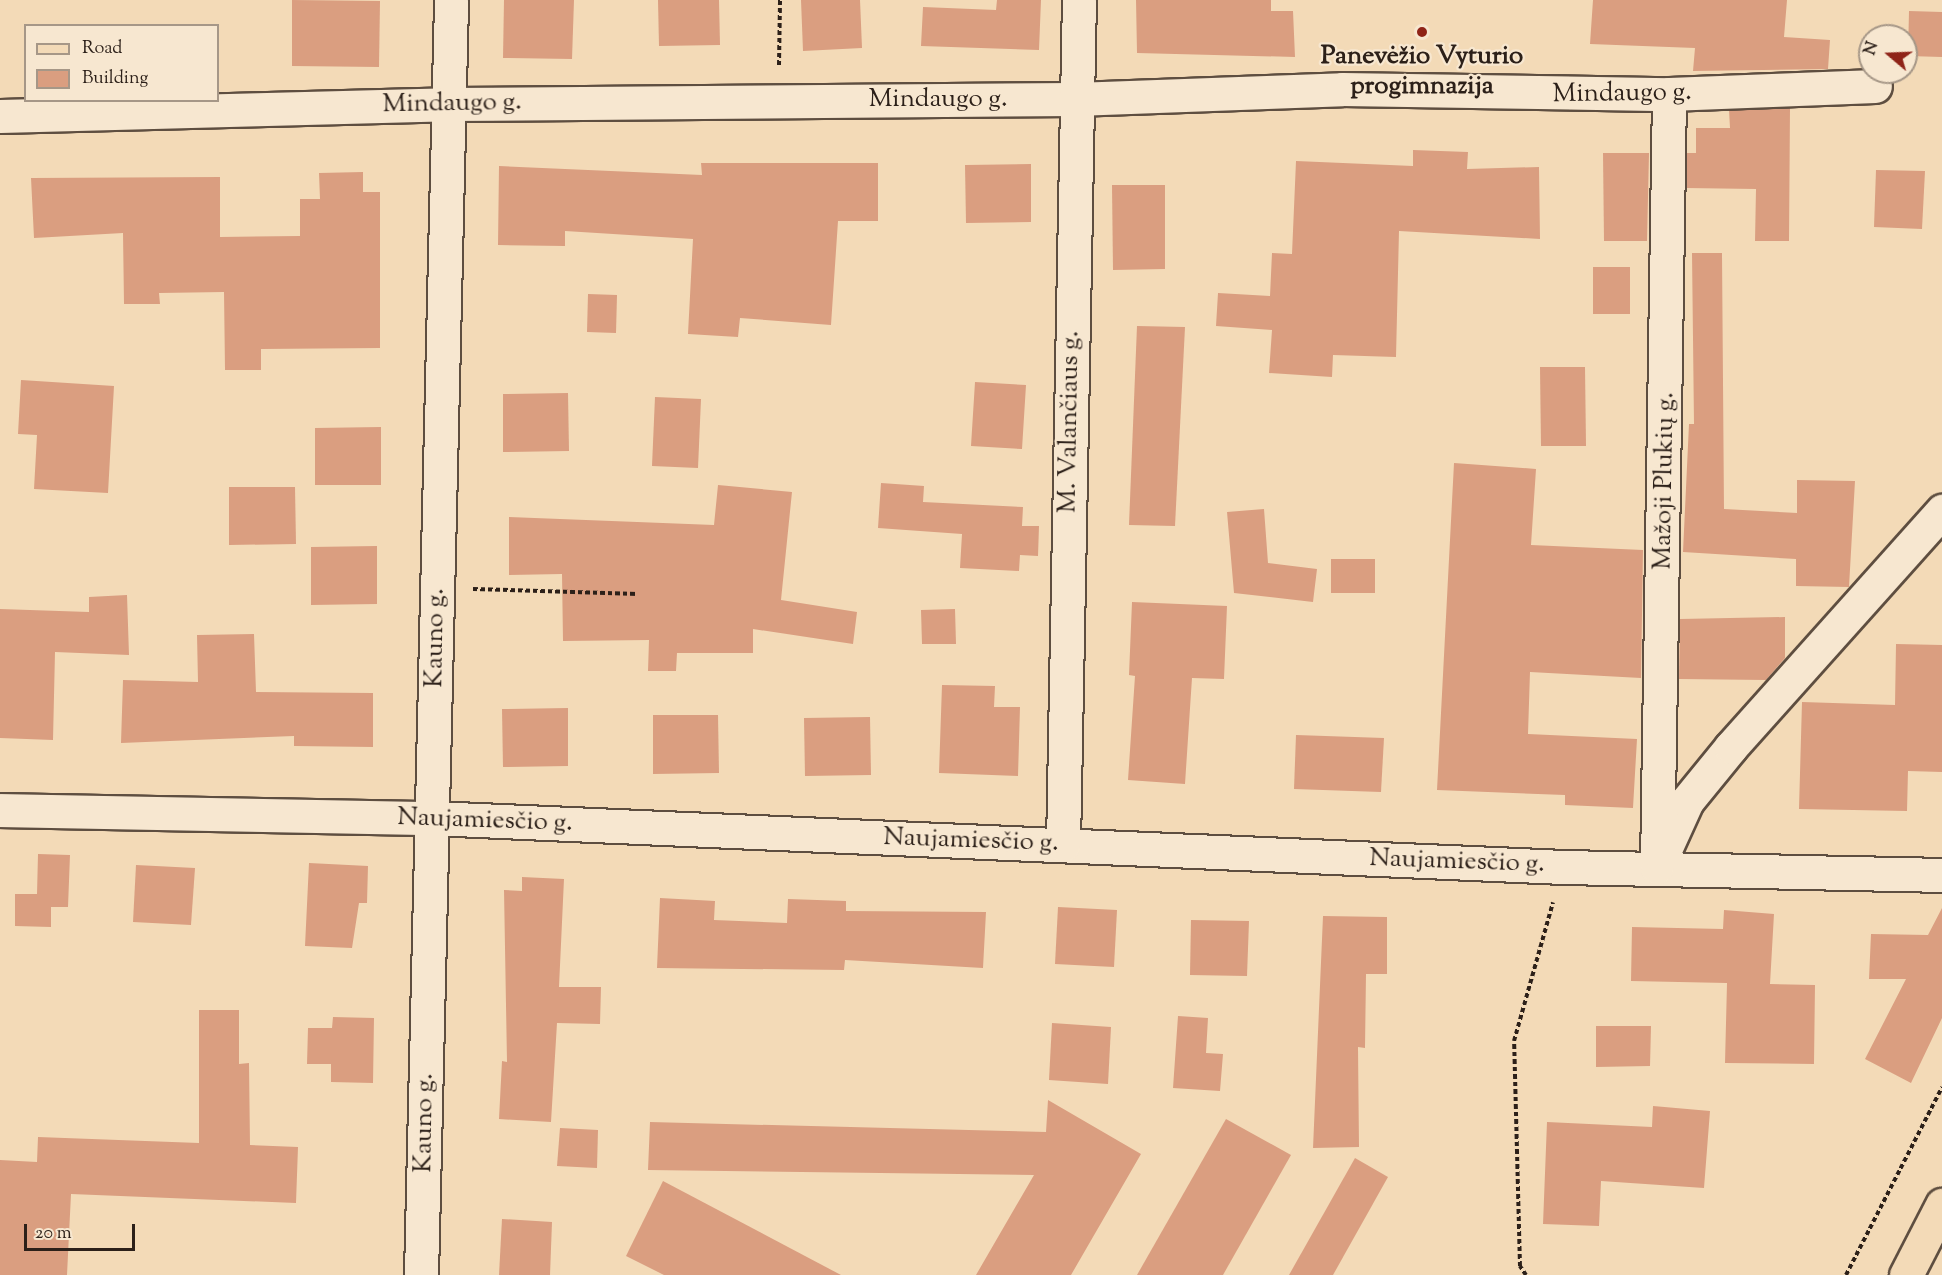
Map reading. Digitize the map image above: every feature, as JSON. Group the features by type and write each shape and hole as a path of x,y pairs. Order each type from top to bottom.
{"main road":[{"path":"1906,1275 1942,1205"}],"street":[{"name":"Kauno g.","path":"421,1275 451,0"},
{"name":"M. Valančiaus g.","path":"1063,845 1075,99 1079,0"},
{"name":"Mindaugo g.","path":"0,116 448,104 1075,99 1342,89 1669,94 1875,86"},
{"name":"Mažoji Plukių g.","path":"1657,867 1669,94"},
{"path":"1657,867 1687,801 1731,747 1942,511"},
{"name":"Naujamiesčio g.","path":"0,810 432,818 1563,867 1657,867 1942,875"}],"path":[{"path":"779,101 780,0"},
{"path":"437,587 638,594"},
{"path":"1526,1275 1520,1266 1514,1041 1563,867"},
{"path":"1846,1275 1942,1087"}],"building":[{"path":"292,0 380,1 379,67 292,66"},
{"path":"504,0 574,0 572,59 503,58"},
{"path":"658,0 719,0 720,45 659,46"},
{"path":"801,0 860,0 862,48 803,51"},
{"path":"997,0 1041,0 1039,50 921,46 923,7 996,10"},
{"path":"1136,0 1271,0 1271,11 1293,11 1295,57 1137,53"},
{"path":"1593,0 1787,0 1784,37 1830,40 1828,69 1693,71 1695,48 1590,44"},
{"path":"1909,11 1942,12 1942,57 1918,56 1918,24 1909,24"},
{"path":"1790,108 1789,241 1755,241 1756,189 1686,188 1687,153 1696,153 1696,128 1730,128 1729,110"},
{"path":"1413,150 1468,152 1467,169 1539,167 1540,239 1399,231 1396,357 1333,355 1332,377 1269,373 1272,330 1216,326 1218,293 1270,296 1272,253 1292,254 1296,161 1413,166"},
{"path":"1603,153 1649,153 1647,241 1604,241"},
{"path":"701,163 878,163 878,221 838,221 831,325 740,318 738,337 688,334 693,239 565,231 565,246 498,245 499,166 702,175"},
{"path":"1031,164 1031,222 966,223 965,165"},
{"path":"1876,170 1925,171 1922,229 1874,227"},
{"path":"363,172 363,192 380,192 380,348 261,349 261,370 225,370 224,292 159,293 160,304 124,304 123,233 34,238 31,178 220,177 220,237 300,236 300,199 320,199 319,173"},
{"path":"1112,185 1165,185 1165,269 1113,270"},
{"path":"1692,253 1722,253 1724,509 1797,513 1797,480 1855,481 1849,587 1796,586 1796,559 1683,552 1689,424 1694,424"},
{"path":"1593,267 1630,267 1630,314 1593,314"},
{"path":"588,294 617,295 616,333 587,332"},
{"path":"1137,326 1185,327 1175,526 1129,525"},
{"path":"1540,367 1585,367 1586,446 1541,446"},
{"path":"21,380 114,386 108,493 34,489 37,435 18,434"},
{"path":"975,382 1026,385 1022,449 971,446"},
{"path":"568,393 569,451 503,452 503,394"},
{"path":"655,397 701,399 698,468 652,466"},
{"path":"381,427 381,485 315,485 315,428"},
{"path":"1454,463 1536,469 1531,545 1643,550 1641,678 1530,672 1528,734 1637,739 1633,808 1565,805 1565,795 1437,790"},
{"path":"881,483 924,486 923,502 1023,507 1022,526 1039,526 1038,556 1020,555 1019,571 960,568 962,534 878,528"},
{"path":"718,485 792,492 781,600 857,612 853,644 753,629 753,653 677,653 676,671 648,671 649,640 563,641 562,574 509,575 509,517 714,525"},
{"path":"229,487 295,487 296,544 229,545"},
{"path":"1264,509 1268,563 1317,569 1313,602 1234,593 1227,512"},
{"path":"377,546 377,604 311,605 311,547"},
{"path":"1331,559 1375,559 1375,593 1331,593"},
{"path":"127,595 129,655 55,652 53,740 0,738 0,609 89,612 89,597"},
{"path":"1132,602 1227,606 1224,679 1192,678 1185,784 1128,780 1135,676 1129,675"},
{"path":"955,609 956,644 922,644 921,610"},
{"path":"1785,617 1785,658 1766,680 1679,679 1680,619"},
{"path":"254,634 256,692 373,693 373,747 294,746 294,736 121,743 123,680 198,682 197,635"},
{"path":"1896,644 1942,645 1942,772 1908,771 1907,811 1799,809 1802,702 1895,705"},
{"path":"942,685 995,686 994,707 1020,707 1018,776 939,773"},
{"path":"568,708 568,766 503,767 502,709"},
{"path":"653,715 718,715 719,773 653,774"},
{"path":"870,717 871,775 805,776 804,718"},
{"path":"1296,735 1384,738 1381,792 1294,789"},
{"path":"38,854 70,855 68,907 51,907 51,927 15,926 15,894 37,894"},
{"path":"309,863 368,866 367,903 359,903 352,948 305,946"},
{"path":"136,865 195,868 191,925 133,922"},
{"path":"522,877 564,879 559,987 601,987 600,1024 557,1023 551,1122 499,1119 502,1061 507,1062 504,890 522,891"},
{"path":"660,898 715,901 714,920 787,923 788,899 846,901 846,911 986,912 983,968 845,960 844,970 657,968"},
{"path":"1058,907 1117,910 1114,967 1055,964"},
{"path":"1942,908 1942,1018 1911,1083 1865,1059 1906,979 1869,979 1871,934 1928,935"},
{"path":"1724,910 1774,914 1770,984 1815,985 1814,1064 1725,1063 1727,983 1631,981 1632,927 1723,929"},
{"path":"1323,916 1387,917 1387,974 1366,974 1365,1048 1358,1047 1359,1147 1313,1148"},
{"path":"1191,920 1249,921 1247,976 1190,975"},
{"path":"199,1010 239,1010 239,1064 249,1063 250,1145 298,1147 296,1203 71,1194 67,1275 0,1275 0,1160 37,1162 38,1137 199,1143"},
{"path":"1178,1016 1208,1018 1206,1053 1223,1054 1220,1091 1173,1088"},
{"path":"333,1017 374,1018 373,1083 331,1082 331,1064 307,1064 308,1028 332,1028"},
{"path":"1052,1023 1111,1027 1108,1084 1049,1080"},
{"path":"1596,1026 1651,1026 1650,1066 1596,1067"},
{"path":"1048,1100 1141,1154 1071,1275 976,1275 1034,1175 648,1170 650,1122 1046,1132"},
{"path":"1653,1106 1710,1111 1704,1188 1601,1181 1599,1226 1543,1224 1547,1122 1652,1127"},
{"path":"1226,1119 1291,1155 1223,1275 1137,1275"},
{"path":"560,1128 598,1130 597,1168 557,1166"},
{"path":"1355,1158 1388,1177 1333,1275 1289,1275"},
{"path":"663,1181 841,1275 664,1275 626,1256"},
{"path":"502,1219 552,1222 550,1275 499,1275"}],"place":[{"name":"Panevėžio Vyturio progimnazija","path":"1422,32"}]}
